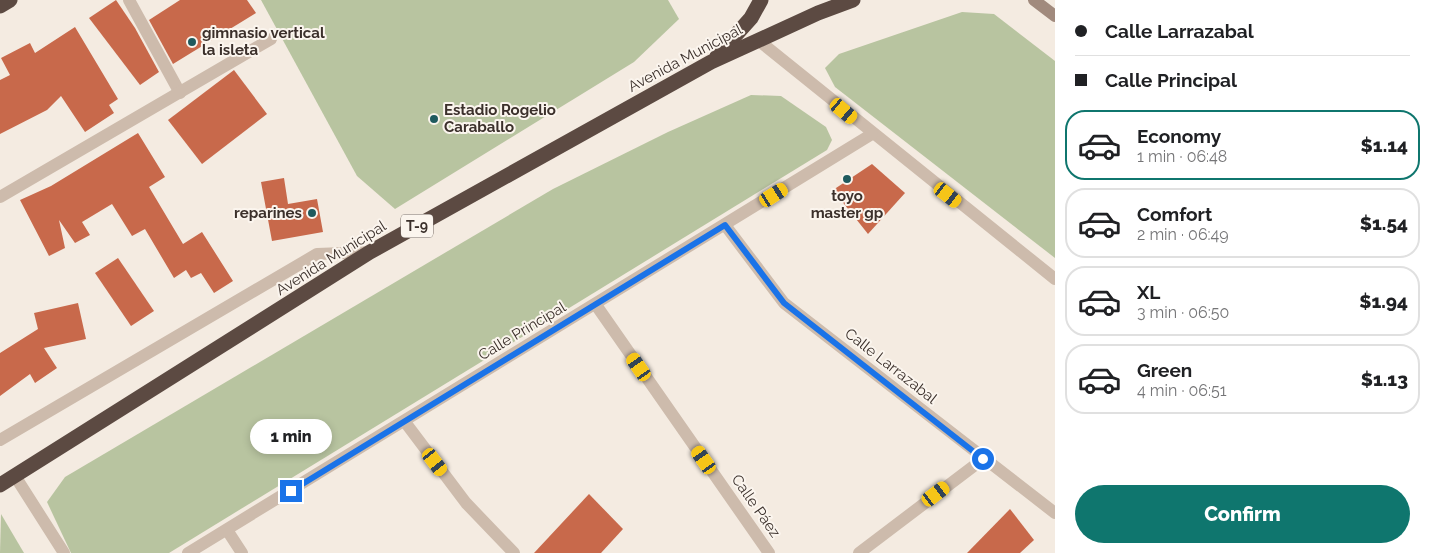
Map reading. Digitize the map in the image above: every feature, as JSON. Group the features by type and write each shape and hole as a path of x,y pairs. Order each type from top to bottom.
{"highway":[{"path":"0,6 10,0"},
{"name":"T-9","path":"711,62 751,18 761,0"},
{"name":"Avenida Municipal","path":"0,485 370,252 711,62 821,7 853,0"}],"street":[{"path":"129,0 180,93"},
{"path":"1034,0 1055,16"},
{"path":"0,197 271,39"},
{"path":"758,40 1055,280"},
{"name":"Calle Principal","path":"188,553 596,305 872,134"},
{"name":"Calle Larrazabal","path":"725,225 784,303 1055,513"},
{"path":"0,440 317,254 370,252"},
{"name":"Calle Páez","path":"596,305 769,553"},
{"path":"405,422 466,503 514,553"},
{"path":"859,553 983,459"},
{"path":"15,476 64,553"},
{"path":"226,530 242,553"}],"green space":[{"name":"Estadio Rogelio Caraballo","path":"261,0 668,0 679,19 634,62 395,209 357,176"},
{"path":"962,12 994,14 1055,61 1055,258 835,87 825,68 839,54"},
{"path":"751,95 781,96 826,127 832,140 827,150 169,553 71,553 47,502 65,477 553,189 668,132"},
{"path":"1,514 24,553 0,553"}],"building":[{"path":"116,0 135,28 159,72 140,85 89,18"},
{"path":"180,0 247,0 256,13 173,64 149,20"},
{"path":"75,27 118,99 109,105 114,113 85,132 61,96 47,110 0,134 0,80 10,75 1,58 30,43 35,53"},
{"path":"234,70 267,114 202,164 168,120"},
{"path":"138,133 165,177 149,187 183,244 202,232 233,281 214,293 201,273 191,278 186,270 174,278 145,229 132,236 112,204 82,222 90,235 75,243 59,220 65,248 49,256 20,200 51,186"},
{"path":"872,164 905,193 868,234 833,190"},
{"path":"284,178 288,204 317,199 323,232 272,241 261,182"},
{"path":"118,258 154,311 131,326 95,273"},
{"path":"78,303 86,339 44,348 57,368 35,383 30,374 0,396 0,353 38,329 34,313"},
{"path":"589,494 623,529 601,553 534,553"},
{"path":"1010,509 1034,540 1020,553 967,553"}],"place":[{"name":"gimnasio vertical la isleta","path":"192,42"},
{"name":"Estadio Rogelio Caraballo","path":"434,119"},
{"name":"toyo master gp","path":"847,179"},
{"name":"reparines","path":"312,213"}],"route":[{"path":"291,491 725,225 784,303 983,459"}]}
